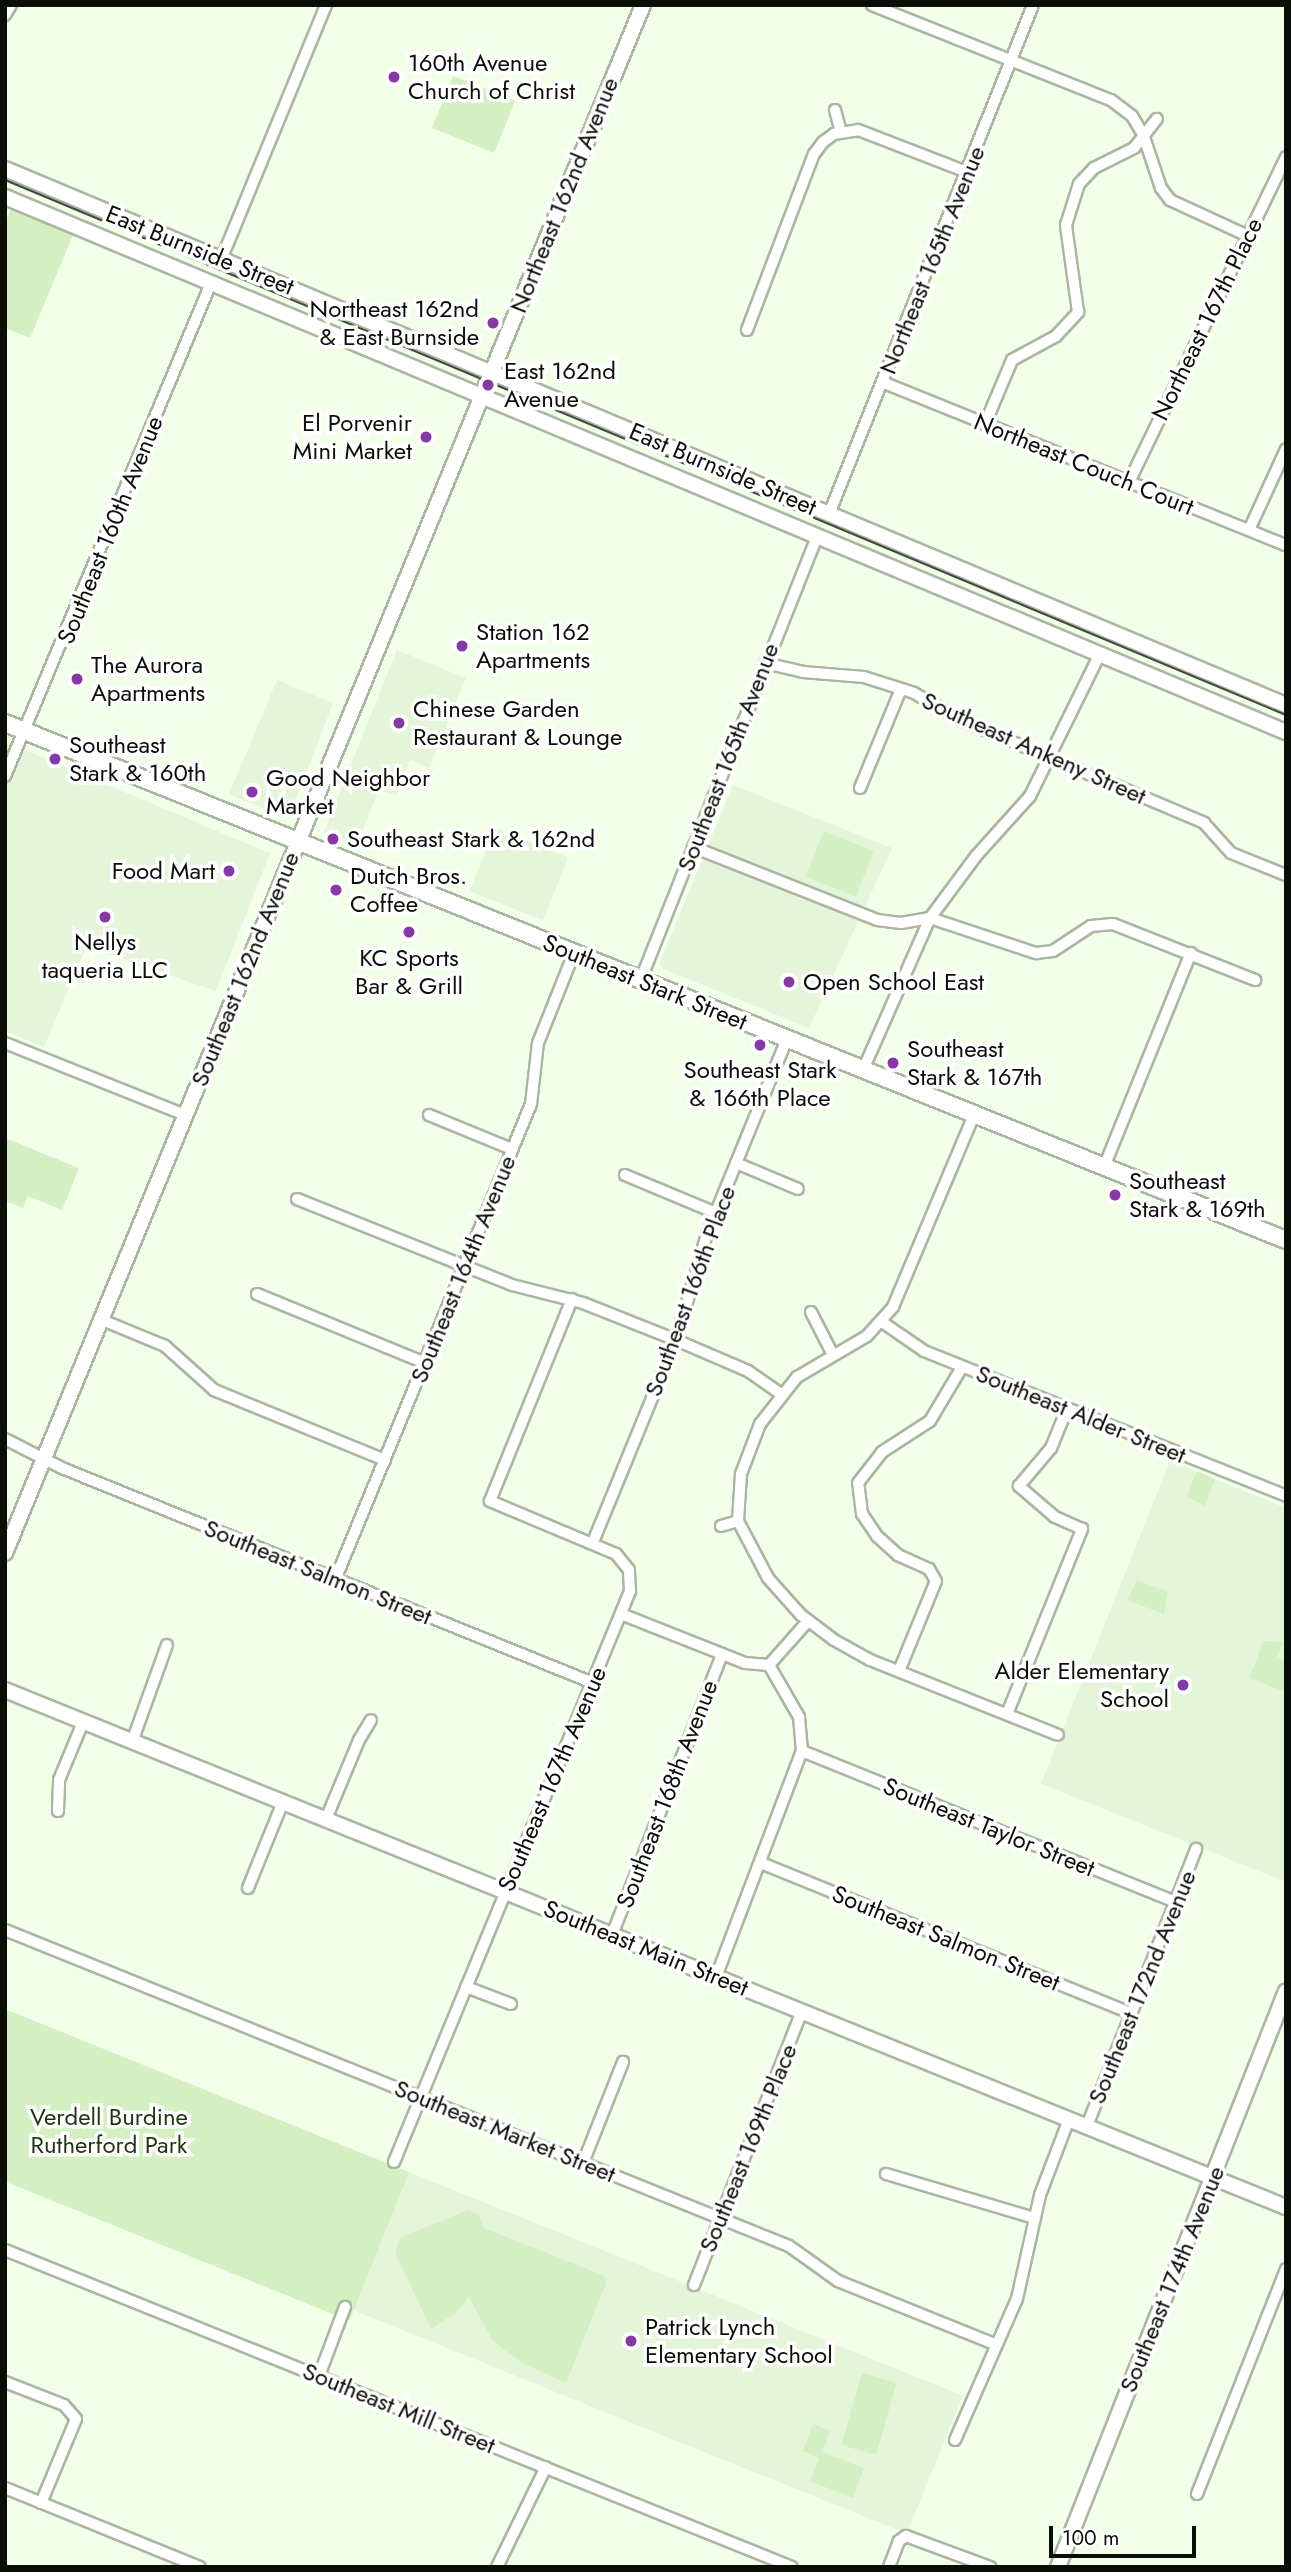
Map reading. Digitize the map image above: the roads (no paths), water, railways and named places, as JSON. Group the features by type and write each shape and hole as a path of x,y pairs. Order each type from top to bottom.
{"main road":[{"name":"Southeast Stark Street","path":"5,723 1286,1240"}],"street":[{"path":"5,15 11,5"},
{"path":"221,260 326,5"},
{"name":"Northeast 162nd Avenue","path":"488,385 643,5"},
{"path":"872,5 1111,100 1132,116 1143,134 1161,188 1170,200 1248,236"},
{"name":"Northeast 165th Avenue","path":"829,514 1033,5"},
{"path":"835,110 837,133"},
{"path":"985,424 1012,360 1056,336 1078,312 1066,225 1073,194 1094,168 1134,148 1157,119"},
{"path":"747,330 814,154 837,133 875,134 967,172"},
{"name":"Northeast 167th Place","path":"1129,482 1286,158"},
{"name":"East Burnside Street","path":"5,169 221,260 817,536 1286,732"},
{"name":"East Burnside Street","path":"5,197 211,283 829,514 1286,705"},
{"name":"Southeast 160th Avenue","path":"5,776 27,731 211,283"},
{"name":"Northeast Couch Court","path":"882,382 1286,545"},
{"name":"Southeast 162nd Avenue","path":"5,1553 488,385"},
{"path":"1249,530 1286,449"},
{"name":"Southeast 165th Avenue","path":"641,979 817,536"},
{"path":"863,1070 930,918 976,856 1011,821 1051,758 1100,654"},
{"name":"Southeast Ankeny Street","path":"765,663 803,673 864,677 901,689 1051,758 1204,823 1231,853 1286,875"},
{"path":"860,788 901,689"},
{"path":"967,846 976,856"},
{"path":"693,847 877,920 901,923 930,918 1036,953 1053,951 1087,929 1113,925 1255,980"},
{"name":"Southeast 164th Avenue","path":"335,1580 535,1093 538,1043 574,953"},
{"path":"1104,1167 1191,953"},
{"name":"Southeast 166th Place","path":"593,1542 676,1340 716,1213 787,1039"},
{"path":"5,1042 186,1115"},
{"path":"429,1115 513,1149"},
{"path":"974,1115 899,1298 882,1322 797,1377 760,1424 741,1474 738,1521 768,1578 808,1621 853,1652 1058,1735"},
{"path":"736,1163 798,1189"},
{"path":"625,1175 716,1213"},
{"path":"297,1199 526,1290 572,1299 676,1340 748,1371 781,1394"},
{"path":"257,1294 425,1363"},
{"path":"572,1299 490,1501 593,1542"},
{"path":"811,1312 833,1355"},
{"path":"102,1320 165,1346 214,1390 385,1460"},
{"name":"Southeast Alder Street","path":"882,1322 905,1342 962,1367 1286,1496"},
{"path":"899,1671 936,1581 929,1569 898,1555 877,1536 862,1514 858,1483 882,1452 903,1443 930,1421 962,1367"},
{"path":"1007,1714 1082,1529 1055,1517 1019,1486 1051,1448 1067,1409"},
{"path":"5,1439 44,1458"},
{"name":"Southeast Salmon Street","path":"44,1458 335,1580 593,1683"},
{"path":"722,1526 738,1521"},
{"name":"Southeast 167th Avenue","path":"394,2162 504,1891 593,1683 631,1583 629,1570 616,1553 593,1542"},
{"path":"621,1614 758,1667 769,1665 808,1621"},
{"path":"132,1741 167,1645"},
{"name":"Southeast 168th Avenue","path":"612,1935 722,1654"},
{"path":"716,1977 802,1751 799,1717 769,1665"},
{"name":"Southeast Main Street","path":"5,1690 1286,2207"},
{"path":"326,1819 359,1740 372,1720"},
{"path":"58,1811 59,1780 83,1721"},
{"name":"Southeast Taylor Street","path":"802,1751 1175,1902"},
{"path":"248,1888 283,1802"},
{"name":"Southeast 172nd Avenue","path":"1087,2126 1196,1849"},
{"name":"Southeast Salmon Street","path":"761,1863 1131,2013"},
{"name":"Southeast Market Street","path":"5,1930 798,2250 838,2281 997,2345"},
{"path":"466,1987 511,2004"},
{"name":"Southeast 174th Avenue","path":"1058,2567 1286,1991"},
{"name":"Southeast 169th Place","path":"694,2285 802,2011"},
{"path":"583,2163 623,2062"},
{"name":"Southeast 172nd Avenue","path":"955,2440 1024,2278 1035,2218 1069,2119"},
{"path":"886,2174 1035,2218"},
{"name":"Southeast Mill Street","path":"5,2250 792,2567"},
{"path":"1197,2494 1286,2269"},
{"path":"319,2376 345,2307"},
{"path":"5,2382 73,2411 76,2419 41,2502"},
{"path":"497,2567 546,2467"},
{"path":"5,2488 200,2567"},
{"path":"889,2567 906,2536 990,2567"}],"tram line":[{"path":"5,180 1286,715"}],"place":[{"name":"160th Avenue Church of Christ","path":"394,77"},
{"name":"Northeast 162nd & East Burnside","path":"493,323"},
{"name":"East 162nd Avenue","path":"488,385"},
{"name":"El Porvenir Mini Market","path":"426,437"},
{"name":"Station 162 Apartments","path":"462,646"},
{"name":"The Aurora Apartments","path":"77,679"},
{"name":"Chinese Garden Restaurant & Lounge","path":"399,723"},
{"name":"Southeast Stark & 160th","path":"55,759"},
{"name":"Good Neighbor Market","path":"252,792"},
{"name":"Southeast Stark & 162nd","path":"333,839"},
{"name":"Food Mart","path":"229,871"},
{"name":"Dutch Bros. Coffee","path":"336,890"},
{"name":"Nellys taqueria LLC","path":"105,917"},
{"name":"KC Sports Bar & Grill","path":"409,932"},
{"name":"Open School East","path":"789,982"},
{"name":"Southeast Stark & 166th Place","path":"760,1045"},
{"name":"Southeast Stark & 167th","path":"893,1063"},
{"name":"Southeast Stark & 169th","path":"1115,1195"},
{"name":"Alder Elementary School","path":"1183,1685"},
{"name":"Patrick Lynch Elementary School","path":"631,2341"}],"park label":[{"name":"Verdell Burdine Rutherford Park","path":"109,2131"}]}
